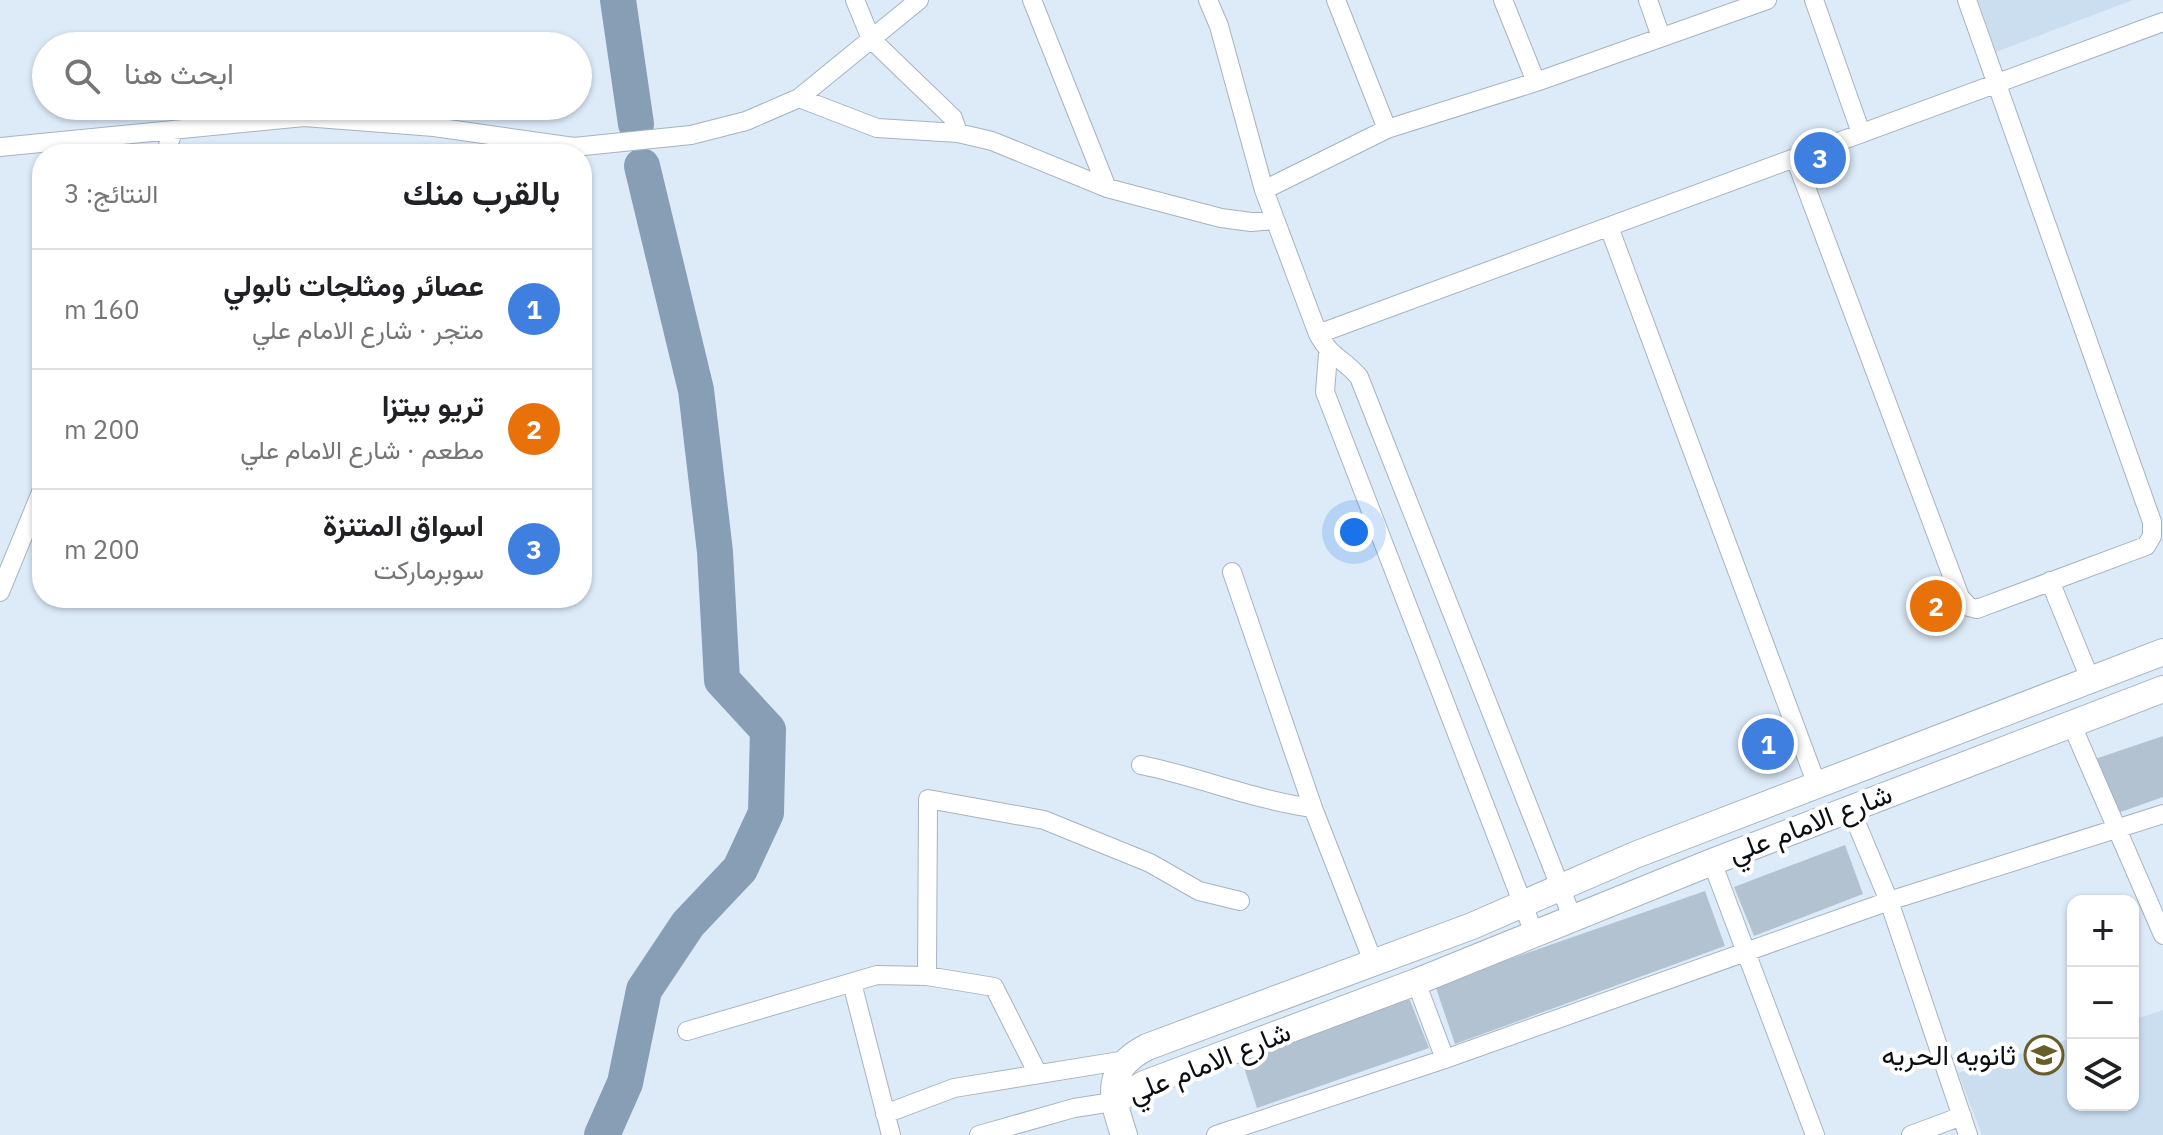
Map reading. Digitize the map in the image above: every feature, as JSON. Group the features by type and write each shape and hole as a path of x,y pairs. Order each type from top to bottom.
{"street":[{"path":"855,0 871,39 953,118 958,133"},
{"path":"592,145 691,135 746,121 799,98 919,0"},
{"path":"1032,0 1107,188"},
{"path":"1208,0 1219,26 1264,190 1328,354 1325,392 1534,933"},
{"path":"1336,0 1387,129"},
{"path":"1503,0 1536,82"},
{"path":"1648,0 1661,37"},
{"path":"1264,190 1387,129 1536,82 1767,0"},
{"path":"1814,0 1861,133"},
{"path":"1795,158 1960,597 1969,607 1977,609 2146,546 2152,536 2152,522 1994,84 1967,0"},
{"path":"1318,334 2163,22"},
{"path":"799,98 877,128 958,133 992,141 1107,188 1221,218 1275,220"},
{"path":"35,144 278,120"},
{"path":"343,120 434,127 553,144"},
{"path":"169,144 173,132"},
{"path":"0,147 32,144"},
{"path":"1609,227 1817,785"},
{"path":"1328,354 1346,363 1359,377 1572,917"},
{"path":"0,592 32,514"},
{"path":"1232,572 1313,808 1374,964"},
{"path":"2050,581 2090,679"},
{"name":"شارع الامام علي","path":"1113,1102 1115,1080 1126,1060 1161,1041 1374,964 1817,785 2163,652"},
{"name":"شارع الامام علي","path":"1113,1102 1144,1084 1416,982 1712,862 2163,689"},
{"path":"2071,723 2163,935"},
{"path":"1141,765 1200,777 1268,802 1313,808"},
{"path":"927,976 928,799 1044,820 1150,863 1199,891 1240,901"},
{"path":"1850,808 1889,901 1968,1135"},
{"path":"1216,1135 1445,1059 1889,901 2163,814"},
{"path":"1712,862 1815,1135"},
{"path":"687,1031 877,975 927,976 994,987 1038,1074"},
{"path":"1416,982 1445,1059"},
{"path":"852,983 891,1135"},
{"path":"885,1114 954,1088 1126,1060"},
{"path":"979,1135 1074,1108 1113,1102 1124,1135"},
{"path":"1911,1135 1962,1116"}],"shaded area":[{"path":"1978,0 2133,0 1996,52"},
{"path":"2163,736 2163,797 2115,814 2095,759"},
{"path":"1845,845 1863,894 1754,936 1734,887"},
{"path":"1705,891 1725,946 1455,1044 1435,985"},
{"path":"1409,998 1429,1048 1257,1108 1240,1055"},
{"name":"ثانويه الحريه","path":"2163,1010 2163,1135 1982,1135 1958,1073 2067,1040 2067,1111 2139,1111 2139,1018"}],"waterway":[{"path":"618,0 636,124"},
{"path":"602,1135 625,1083 644,990 688,924 740,869 766,813 768,730 722,680 715,552 696,390 642,166"}],"place":[{"name":"اسواق المتنزة","path":"1820,158"},
{"name":"تريو بيتزا","path":"1936,606"},
{"name":"عصائر ومثلجات نابولي","path":"1768,744"},
{"name":"ثانويه الحريه","path":"2044,1055"}]}
